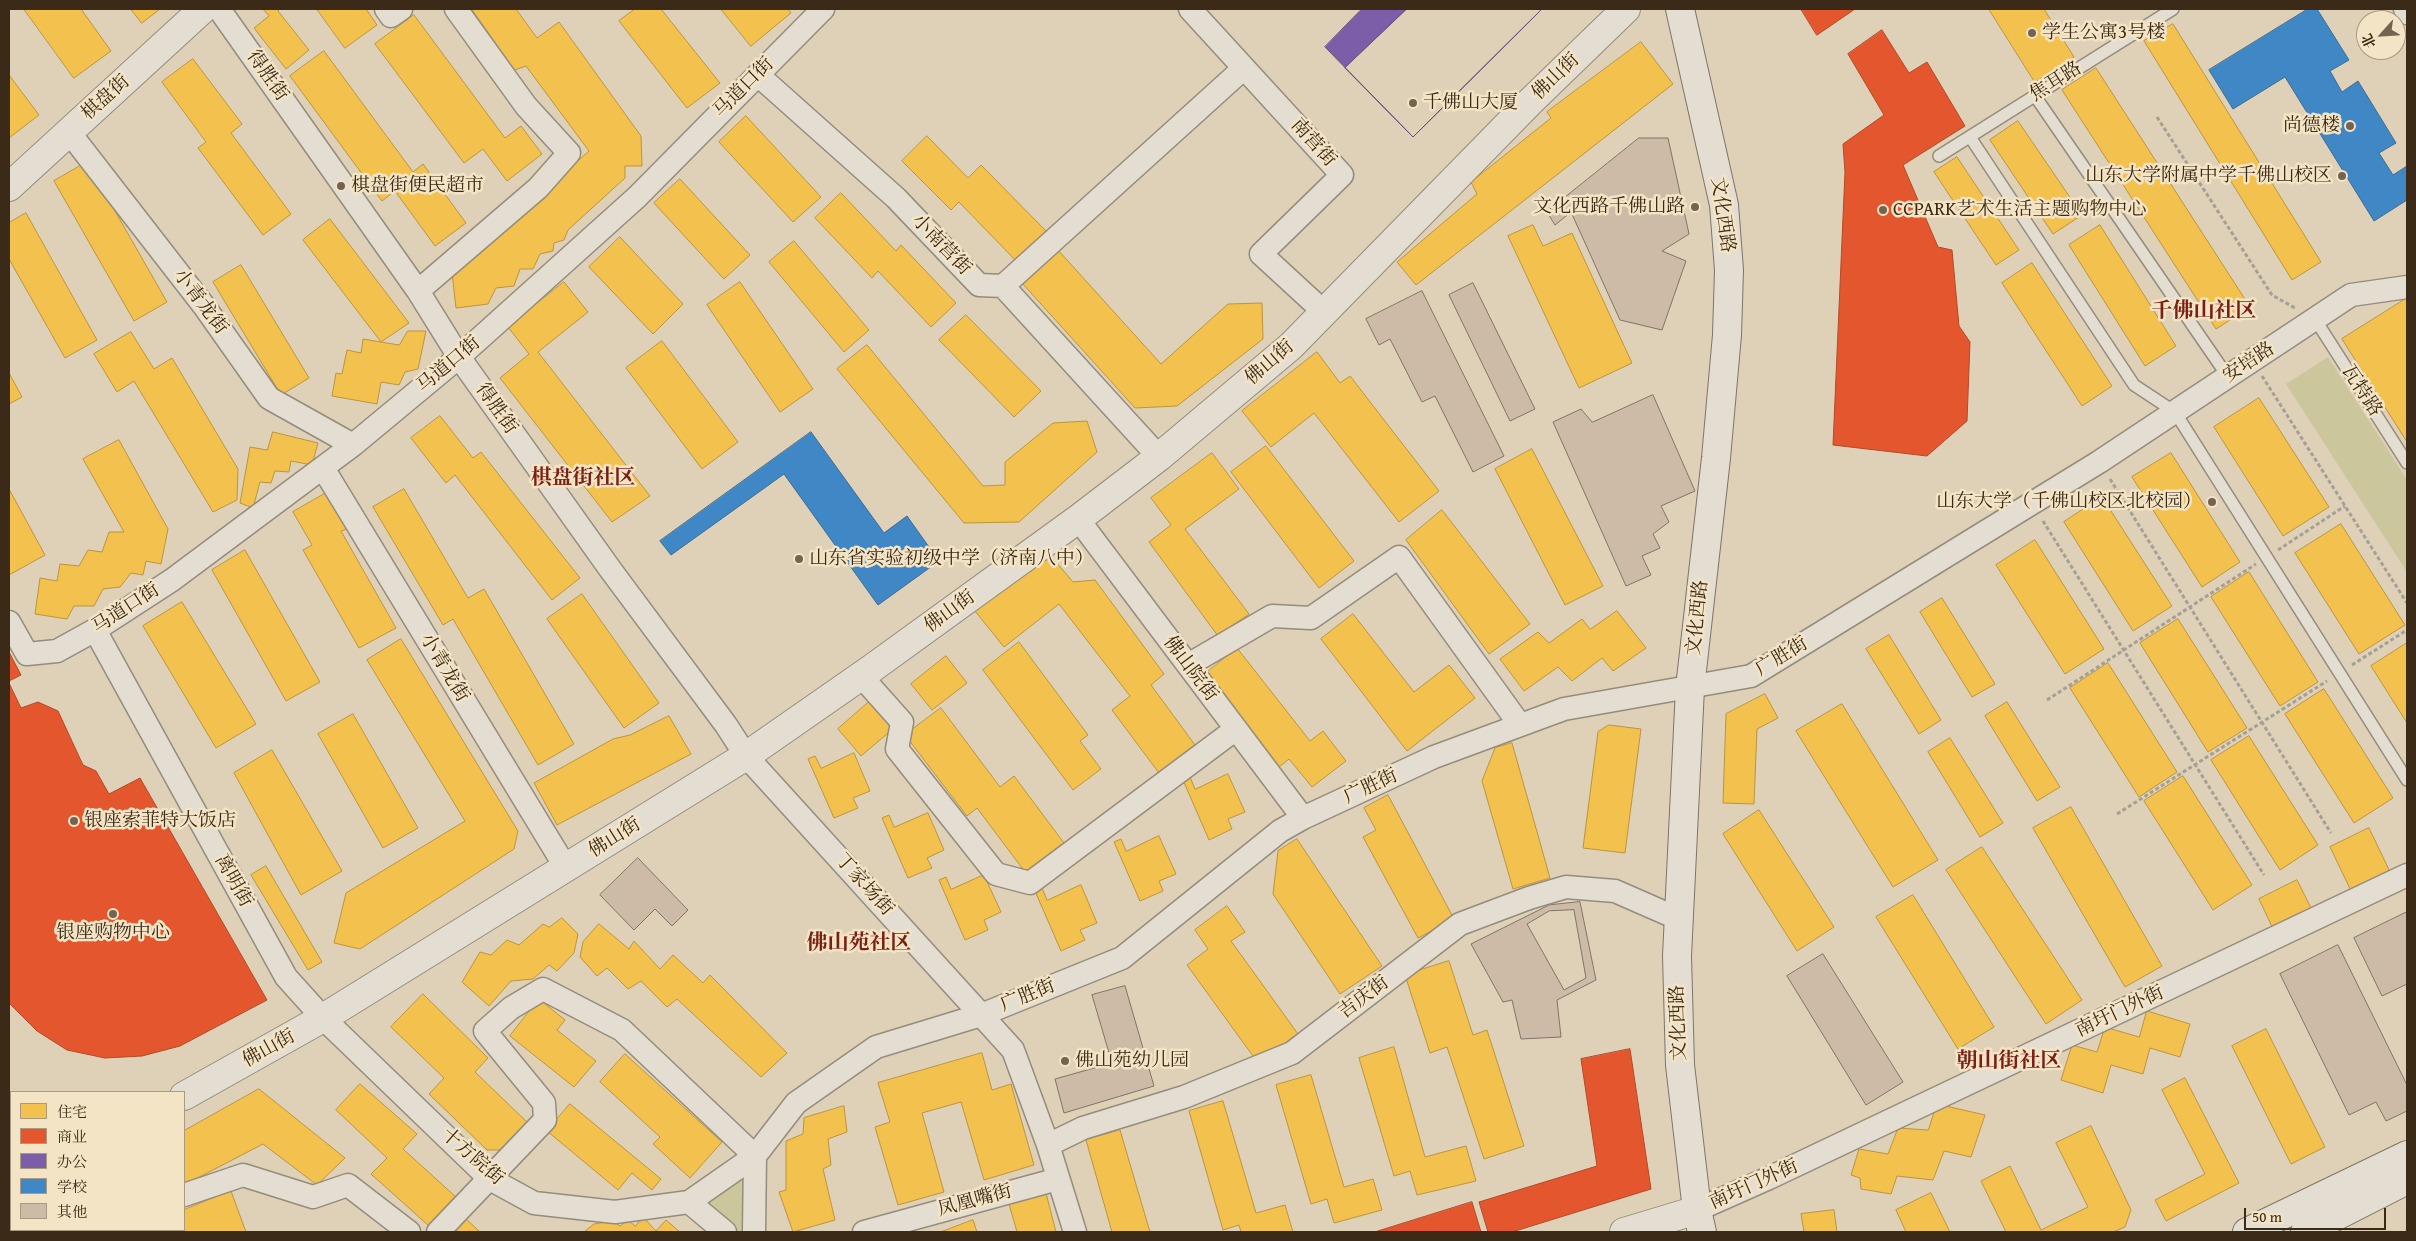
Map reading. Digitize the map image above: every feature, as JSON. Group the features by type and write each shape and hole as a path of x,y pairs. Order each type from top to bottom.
{"street":[{"name":"棋盘街","path":"9,187 203,9"},
{"name":"得胜街","path":"219,9 418,291 460,358 610,569 726,725 746,756"},
{"path":"386,9 391,16 401,9"},
{"path":"418,291 538,188 568,152 526,106 456,9"},
{"name":"马道口街","path":"9,622 27,654 57,651 95,630 172,580 323,468 460,358 637,197 823,9"},
{"name":"南营街","path":"1190,9 1342,175 1260,254 1324,312"},
{"name":"佛山街","path":"185,1095 323,1018 746,756 861,676 1078,519 1159,457 1291,346 1530,102 1626,9"},
{"name":"文化西路","path":"1680,9 1724,205 1729,270 1727,335 1716,458 1690,688 1677,956 1680,1065 1699,1221"},
{"path":"2405,9 2407,13"},
{"path":"1159,457 1003,286 1244,68"},
{"name":"小南营街","path":"758,75 896,198 979,285 1003,286"},
{"name":"小青龙街","path":"69,132 204,306 269,398 353,445"},
{"name":"安培路","path":"2099,462 2351,295 2407,287"},
{"name":"广胜街","path":"755,1156 796,1103 876,1047 981,1015 1122,958 1280,832 1303,818 1434,757 1564,709 1751,676 2099,462"},
{"name":"小青龙街","path":"323,468 566,868"},
{"name":"佛山院街","path":"1078,519 1303,818"},
{"path":"1188,665 1272,616 1311,618 1399,556 1520,726"},
{"name":"离明街","path":"95,630 286,977 323,1018"},
{"path":"861,676 902,722 897,749 996,874 1030,883 1236,729"},
{"name":"丁家场街","path":"746,756 1013,1050 1048,1145 1075,1232"},
{"name":"南圩门外街","path":"1699,1221 1722,1200 2407,875"},
{"name":"吉庆街","path":"1048,1145 1083,1128 1184,1097 1292,1053 1460,924 1529,898 1566,887 1615,891 1679,919"},
{"path":"438,1232 546,1120 544,1102 485,1031 511,1008 543,989 622,1030 755,1156 754,1232"},
{"name":"十方院街","path":"323,1018 490,1179 534,1203 615,1212 689,1202 755,1156"},
{"path":"2247,1232 2407,1155"},
{"path":"185,1195 243,1175 313,1197 348,1185 409,1232"},
{"name":"凤凰嘴街","path":"864,1232 1058,1178"},
{"path":"2305,1232 2407,1180"},
{"path":"689,1202 725,1232"},
{"path":"1624,1232 1699,1221"}],"lane":[{"name":"焦耳路","path":"1939,156 2173,9"},
{"path":"2035,96 2228,377"},
{"path":"1970,137 2134,385 2175,412 2407,780"},
{"name":"瓦特路","path":"2315,319 2407,463"}],"path":[{"path":"2157,117 2272,295 2315,319"},
{"path":"2252,360 2407,603"},
{"path":"2099,462 2332,833"},
{"path":"2047,700 2345,506"},
{"path":"2043,521 2264,875"},
{"path":"2117,814 2407,630"}],"shaded area":[{"path":"2328,357 2407,480 2407,572 2286,384"},
{"path":"750,1165 747,1232 730,1232 699,1205"}],"building: 住宅":[{"path":"24,9 81,9 111,51 74,78"},
{"path":"131,9 160,9 142,23"},
{"path":"263,9 280,9 278,11 309,50 286,69 254,28 269,16"},
{"path":"317,9 366,9 377,25 345,48"},
{"path":"472,9 516,9 537,38 559,22 641,136 642,166 625,166 625,178 568,230 564,240 554,243 553,251 540,254 533,269 520,269 514,286 496,288 488,304 456,308 452,273 589,151 526,66 515,70"},
{"path":"635,9 661,9 720,83 687,108 619,21"},
{"path":"721,9 788,9 791,13 751,46"},
{"name":"学生公寓3号楼","path":"1989,9 2044,9 2074,57 2035,82"},
{"path":"414,15 505,138 521,126 542,154 507,181 483,149 464,163 375,44"},
{"path":"2173,24 2321,262 2292,280 2144,41"},
{"path":"1641,42 1673,84 1416,285 1397,262 1477,194 1471,182 1551,118 1547,112"},
{"path":"324,51 413,172 423,164 466,223 435,246 395,191 382,201 290,76"},
{"path":"193,59 242,124 231,133 291,214 263,235 198,148 206,142 162,82"},
{"path":"2096,68 2250,307 2216,329 2062,90"},
{"path":"9,75 39,115 9,138"},
{"path":"746,116 821,197 793,222 719,142"},
{"path":"2018,121 2082,215 2053,234 1990,140"},
{"path":"927,136 968,178 981,165 1049,234 1019,264 959,202 951,210 902,161"},
{"path":"1957,157 2019,250 1996,265 1934,172"},
{"path":"87,162 167,302 134,321 54,181"},
{"path":"680,179 750,255 724,279 654,203"},
{"path":"841,193 896,251 901,245 956,303 931,327 878,271 872,278 815,218"},
{"path":"26,213 97,340 65,358 9,259 9,223"},
{"path":"330,219 409,323 381,342 303,240"},
{"path":"1533,225 1543,246 1572,233 1632,363 1579,388 1508,236"},
{"path":"2100,225 2176,346 2145,366 2069,245"},
{"path":"620,237 683,304 653,334 589,267"},
{"path":"794,241 869,330 844,352 769,262"},
{"path":"1058,250 1161,364 1228,304 1262,303 1263,339 1177,406 1135,408 1022,283"},
{"path":"2032,263 2112,386 2082,406 2002,283"},
{"path":"241,265 309,378 281,395 213,282"},
{"path":"564,282 588,312 538,352 650,496 612,522 500,378 529,354 508,327"},
{"path":"740,282 813,389 780,412 707,305"},
{"path":"2407,298 2407,442 2342,339"},
{"path":"966,315 1041,391 1014,417 939,340"},
{"path":"408,331 426,331 418,369 405,372 399,385 381,382 377,404 332,396 336,373 342,374 347,350 361,353 363,339 399,345"},
{"path":"131,332 154,369 172,358 238,469 237,500 213,512 134,381 117,392 94,354"},
{"path":"662,341 738,442 702,469 626,368"},
{"path":"867,345 983,486 1005,485 1005,462 1053,423 1087,421 1097,452 1019,522 964,523 837,369"},
{"path":"1317,352 1340,383 1350,376 1439,491 1399,522 1314,413 1271,447 1242,411"},
{"path":"9,373 22,397 9,404"},
{"path":"2259,398 2329,507 2283,536 2214,427"},
{"path":"440,416 473,458 481,452 580,578 552,600 455,475 446,483 411,438"},
{"path":"273,432 318,443 312,465 291,461 289,472 275,471 271,483 260,482 253,508 240,503 250,447 267,450"},
{"path":"119,440 168,529 161,564 146,561 143,575 131,573 120,587 103,589 94,606 74,606 67,619 35,614 40,578 57,581 60,564 79,566 88,550 102,552 109,532 124,532 83,459"},
{"path":"1266,446 1354,561 1319,588 1231,472"},
{"path":"1532,449 1603,586 1565,605 1495,469"},
{"path":"1212,453 1239,489 1185,529 1249,614 1218,636 1149,542 1171,525 1151,498"},
{"path":"2171,453 2240,562 2202,587 2132,477"},
{"path":"9,489 45,555 9,575"},
{"path":"404,489 468,598 484,589 574,744 538,765 453,619 443,625 373,507"},
{"path":"326,493 347,529 341,531 396,628 359,648 303,550 312,545 293,512"},
{"path":"2102,497 2172,606 2133,631 2064,522"},
{"path":"1442,510 1530,624 1489,654 1406,540"},
{"path":"2341,524 2405,625 2359,654 2295,553"},
{"path":"2035,540 2104,649 2065,674 1996,565"},
{"path":"245,550 320,682 286,701 212,570"},
{"path":"1050,555 1073,582 1095,580 1164,674 1151,685 1195,745 1159,773 1112,710 1130,696 1059,604 1004,647 975,611"},
{"path":"2249,572 2318,682 2280,706 2211,597"},
{"path":"582,594 659,703 624,728 547,619"},
{"path":"1942,598 1995,684 1972,697 1920,612"},
{"path":"182,602 256,724 216,748 143,626"},
{"path":"1617,611 1646,648 1613,671 1602,658 1572,681 1558,667 1524,691 1500,659 1538,632 1549,643 1582,619 1590,629"},
{"path":"1353,614 1414,692 1449,665 1475,698 1407,751 1321,639"},
{"path":"2178,619 2247,728 2208,752 2140,643"},
{"path":"1889,635 1941,720 1919,734 1866,649"},
{"path":"401,639 518,831 514,849 360,949 334,943 346,893 465,821 367,660"},
{"path":"1019,642 1088,735 1080,741 1101,769 1073,790 983,670"},
{"path":"2407,643 2407,723 2371,666"},
{"path":"1237,648 1310,741 1323,731 1346,761 1312,787 1289,759 1279,767 1205,674"},
{"path":"946,656 967,683 932,710 911,684"},
{"path":"2108,663 2177,772 2139,797 2070,688"},
{"path":"2324,689 2393,798 2354,823 2285,714"},
{"path":"1765,694 1778,718 1757,729 1754,804 1723,803 1726,714"},
{"path":"870,701 894,728 861,756 838,729"},
{"path":"2007,702 2060,787 2037,801 1985,716"},
{"path":"1842,704 1938,860 1893,887 1796,731"},
{"path":"941,708 1000,787 1014,776 1064,843 1025,872 977,808 967,816 905,735"},
{"path":"353,714 418,828 383,848 318,734"},
{"path":"669,716 691,754 557,825 534,783 613,739 630,735"},
{"path":"1609,725 1641,729 1625,853 1583,848 1598,732"},
{"path":"2249,736 2318,845 2280,870 2211,760"},
{"path":"1950,738 2003,823 1980,837 1928,752"},
{"path":"1512,743 1550,878 1513,889 1482,781 1495,748"},
{"path":"272,750 342,871 301,895 234,773"},
{"path":"854,753 870,791 853,798 858,808 834,818 808,759 815,756 821,768"},
{"name":"银座索菲特大饭店","path":"67,762 92,769 133,841 116,851 124,866 111,873 89,863 76,835 65,840 43,839 31,828 23,813 26,790 36,778"},
{"path":"1228,774 1245,812 1228,819 1232,829 1209,840 1183,780 1190,777 1195,789"},
{"path":"2183,776 2252,885 2213,910 2144,801"},
{"path":"1388,795 1454,919 1418,938 1363,837 1376,830 1364,808"},
{"path":"2071,807 2162,966 2125,987 2033,828"},
{"path":"1759,810 1834,927 1797,951 1723,834"},
{"path":"928,813 944,850 927,858 932,868 908,878 882,818 889,815 894,827"},
{"path":"2369,828 2393,878 2354,897 2330,847"},
{"path":"1159,836 1176,874 1159,881 1163,891 1140,901 1114,842 1121,839 1126,851"},
{"path":"1297,839 1382,966 1340,994 1273,894 1278,851"},
{"path":"1982,847 2082,1000 2046,1024 1946,870"},
{"path":"266,866 322,962 308,970 251,875"},
{"path":"984,875 1001,912 984,920 988,930 965,940 939,880 946,877 951,889"},
{"path":"2297,880 2313,912 2274,931 2259,899"},
{"path":"1081,885 1097,923 1080,930 1085,940 1061,951 1035,891 1042,888 1047,900"},
{"path":"1913,895 1994,1027 1958,1049 1876,917"},
{"path":"1227,906 1245,932 1231,941 1298,1034 1258,1063 1187,965 1208,949 1195,930"},
{"path":"562,918 578,934 574,953 557,971 549,965 533,979 511,981 489,1006 462,982 480,952 491,955 507,940 519,945 543,924 549,927"},
{"path":"599,924 629,949 634,941 660,969 673,955 703,983 710,975 787,1053 761,1077 677,999 667,1007 641,981 628,989 607,968 597,976 580,957 583,942"},
{"path":"1449,961 1473,1035 1487,1030 1524,1146 1484,1159 1447,1047 1430,1053 1405,975"},
{"path":"423,994 488,1058 475,1072 529,1124 503,1150 487,1150 429,1094 444,1078 391,1027"},
{"path":"539,999 565,1020 557,1030 596,1061 574,1087 510,1036"},
{"path":"2147,1011 2190,1024 2180,1057 2150,1048 2143,1074 2111,1065 2103,1093 2061,1080 2072,1045 2097,1052 2105,1027 2139,1037"},
{"path":"2266,1029 2325,1147 2291,1164 2232,1046"},
{"path":"1394,1047 1425,1157 1466,1146 1476,1181 1417,1195 1410,1171 1394,1176 1359,1058"},
{"path":"982,1053 992,1090 1011,1084 1034,1165 984,1180 961,1102 922,1113 944,1192 898,1205 875,1127 890,1122 878,1083"},
{"path":"625,1054 722,1142 690,1178 653,1144 660,1137 600,1082"},
{"path":"1311,1075 1344,1187 1373,1179 1382,1210 1334,1223 1327,1199 1311,1204 1276,1085"},
{"path":"2185,1078 2239,1183 2166,1221 2155,1200 2205,1174 2162,1090"},
{"path":"360,1084 417,1134 403,1149 456,1197 429,1226 371,1174 387,1158 336,1110"},
{"path":"259,1089 345,1158 317,1185 263,1144 185,1184 185,1130"},
{"path":"1223,1101 1256,1213 1285,1205 1293,1232 1241,1232 1239,1225 1223,1230 1189,1111"},
{"path":"570,1104 661,1179 652,1190 632,1173 618,1190 547,1131"},
{"path":"1937,1104 1985,1115 1971,1157 1944,1151 1933,1180 1897,1176 1891,1194 1861,1189 1860,1178 1851,1175 1859,1149 1888,1154 1898,1128 1928,1130"},
{"path":"844,1106 847,1132 828,1139 831,1165 823,1169 835,1220 793,1232 779,1192 786,1190 786,1141 803,1134 804,1118"},
{"path":"2091,1126 2131,1210 2125,1227 2113,1232 2006,1232 1981,1181 2010,1166 2041,1230 2088,1207 2056,1143"},
{"path":"1120,1130 1150,1232 1112,1232 1086,1140"},
{"path":"231,1191 246,1232 131,1232 185,1231 185,1210"},
{"path":"1046,1193 1056,1232 1017,1232 1009,1204"},
{"path":"1931,1193 1950,1232 1906,1232 1896,1210"},
{"path":"1834,1210 1837,1232 1804,1232 1801,1214"},
{"path":"464,1217 480,1232 449,1232"},
{"path":"643,1217 656,1231 666,1220 680,1232 584,1232 594,1224 612,1221 620,1226 628,1220 635,1226"},
{"path":"973,1220 977,1232 941,1232"}],"building: 商业":[{"path":"1801,9 1855,9 1817,35"},
{"name":"CCPARK艺术生活主题购物中心","path":"1882,30 1909,73 1927,62 1965,126 1903,165 1938,247 1952,250 1959,326 1970,342 1967,421 1927,456 1833,445 1845,172 1843,144 1884,115 1848,54"},
{"path":"9,652 21,675 9,681"},
{"name":"银座购物中心","path":"9,683 21,708 38,702 58,711 83,765 96,771 109,794 140,778 267,1000 180,1046 142,1056 105,1058 67,1050 37,1031 9,1003"},
{"path":"1630,1049 1651,1189 1512,1232 1488,1232 1479,1202 1597,1166 1581,1059"},
{"path":"1472,1202 1481,1232 1375,1232"}],"building: 办公":[{"name":"千佛山大厦","path":"1362,9 1542,9 1413,137 1325,47"},
{"name":"千佛山大厦","path":"1407,9 1542,9 1413,137 1345,68"}],"building: 学校":[{"name":"尚德楼","path":"2308,9 2317,9 2349,60 2330,71 2342,92 2358,81 2396,143 2379,153 2393,175 2407,166 2407,200 2374,221 2285,77 2233,109 2209,70"},
{"path":"811,432 884,533 907,516 939,561 878,605 784,474 671,555 660,541"}],"building: 其他":[{"path":"1639,138 1668,138 1689,234 1662,251 1686,261 1662,330 1620,320 1571,212 1555,225 1547,212"},
{"path":"1473,283 1535,409 1510,421 1449,295"},
{"path":"1422,291 1504,456 1473,472 1435,396 1422,402 1390,339 1379,345 1366,319"},
{"path":"1653,395 1695,491 1661,506 1669,522 1653,534 1660,548 1642,556 1651,575 1626,586 1553,422 1581,409 1592,422"},
{"path":"638,858 688,910 672,926 655,909 634,930 600,895"},
{"path":"1580,902 1596,980 1557,1000 1561,1037 1521,1039 1512,1000 1503,1002 1471,944 1549,905"},
{"path":"1574,910 1586,978 1564,990 1527,924 1549,911"},
{"path":"2407,912 2407,984 2382,996 2354,938"},
{"path":"2338,945 2407,1085 2407,1111 2386,1121 2376,1102 2349,1115 2280,974"},
{"path":"1823,954 1903,1082 1866,1105 1787,976"},
{"path":"1125,986 1154,1086 1064,1113 1055,1079 1112,1063 1092,995"}],"place":[{"name":"学生公寓3号楼","path":"2032,33"},
{"name":"千佛山大厦","path":"1413,103"},
{"name":"尚德楼","path":"2350,126"},
{"name":"山东大学附属中学千佛山校区","path":"2342,176"},
{"name":"棋盘街便民超市","path":"341,186"},
{"name":"文化西路千佛山路","path":"1695,207"},
{"name":"CCPARK艺术生活主题购物中心","path":"1883,210"},
{"name":"山东大学（千佛山校区北校园）","path":"2212,502"},
{"name":"山东省实验初级中学（济南八中）","path":"799,559"},
{"name":"银座索菲特大饭店","path":"74,821"},
{"name":"银座购物中心","path":"113,914"},
{"name":"佛山苑幼儿园","path":"1065,1061"}],"district":[{"name":"千佛山社区","path":"2204,312"},
{"name":"棋盘街社区","path":"583,479"},
{"name":"佛山苑社区","path":"859,944"},
{"name":"朝山街社区","path":"2009,1062"}]}
